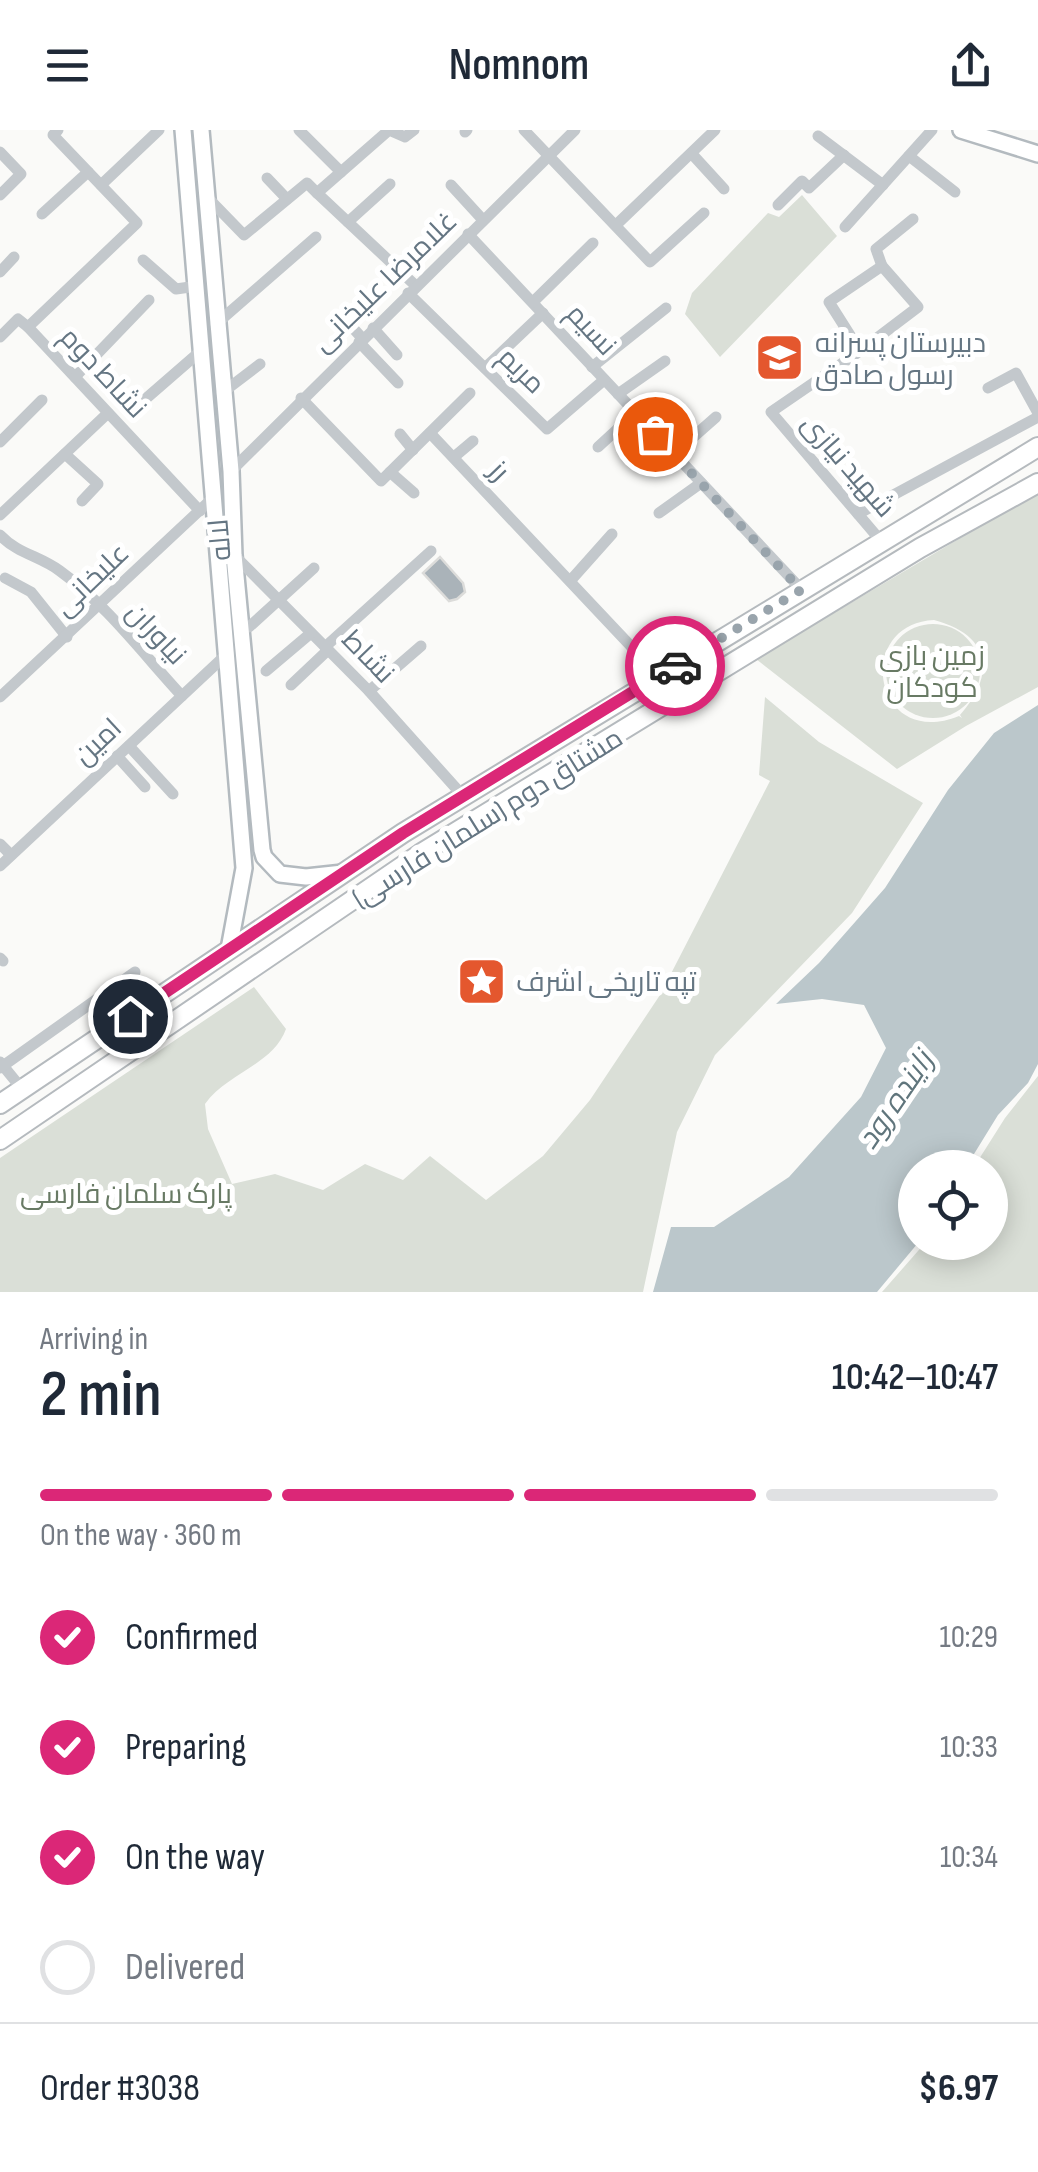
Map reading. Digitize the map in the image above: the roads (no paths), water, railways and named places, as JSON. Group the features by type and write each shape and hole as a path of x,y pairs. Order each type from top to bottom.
{"main road":[{"name":"لاله","path":"183,130 202,349 231,471 247,792 244,868 229,950"},
{"name":"لاله","path":"201,130 210,200 222,393 216,415 215,496 228,653 247,792 262,850 280,874 343,874"},
{"path":"962,130 988,134 1037,152"},
{"name":"مشتاق دوم (سلمان فارسی)","path":"0,1104 463,796 1038,447"},
{"name":"مشتاق دوم (سلمان فارسی)","path":"0,1140 420,854 920,548 1038,483"}],"street":[{"name":"نشاط دوم","path":"58,130 53,135 136,223 28,327 200,511"},
{"path":"300,130 342,172"},
{"path":"210,200 244,235 307,183 318,194 389,130 404,137 414,130"},
{"path":"524,130 650,262 704,213"},
{"name":"غلامرضا علیخانی","path":"231,471 575,130"},
{"path":"616,225 715,130"},
{"path":"845,227 932,130"},
{"path":"101,185 157,131"},
{"path":"818,136 883,185"},
{"path":"0,152 21,174 0,194"},
{"path":"692,154 724,190"},
{"path":"778,205 802,181 809,188 844,156"},
{"path":"909,156 955,192"},
{"path":"42,214 88,172"},
{"path":"267,178 287,199"},
{"path":"348,222 390,184"},
{"path":"451,185 483,220"},
{"name":"مریم","path":"318,194 547,429 604,380"},
{"path":"860,351 829,302 882,266 876,248 913,219"},
{"name":"نسیم","path":"468,234 801,590"},
{"path":"216,324 316,237"},
{"path":"533,302 593,242"},
{"path":"0,272 14,257"},
{"path":"143,260 176,289 197,286"},
{"name":"شهید نیازی","path":"882,266 918,307 771,412 882,541"},
{"path":"75,377 149,300"},
{"path":"592,367 666,308"},
{"path":"485,368 543,312"},
{"path":"342,316 398,383"},
{"path":"0,337 18,319 28,327"},
{"path":"373,328 397,356"},
{"path":"142,402 202,349"},
{"path":"618,394 665,361"},
{"path":"222,393 260,364"},
{"path":"858,514 1038,415 1016,374 988,388"},
{"path":"301,398 381,481 470,392"},
{"path":"0,442 42,400"},
{"path":"598,447 635,412"},
{"path":"0,515 108,413"},
{"path":"674,454 716,417"},
{"name":"رز","path":"430,432 659,676"},
{"path":"400,434 412,450"},
{"path":"454,457 473,441"},
{"path":"65,454 98,484 82,501"},
{"path":"390,472 414,493"},
{"path":"659,513 701,482"},
{"name":"علیخانی","path":"0,697 215,496"},
{"path":"571,580 612,534"},
{"name":"نیاوران","path":"0,535 13,549 59,570 182,696"},
{"path":"291,685 431,551"},
{"name":"نشاط","path":"234,555 370,691 463,796"},
{"path":"249,628 314,568"},
{"path":"4,578 31,592 66,637"},
{"path":"266,671 312,633"},
{"path":"370,691 421,646"},
{"name":"امین","path":"0,866 228,653"},
{"path":"129,746 173,794"},
{"path":"117,756 145,786"},
{"path":"0,844 11,855"},
{"path":"22,1089 1,1065 135,972"}],"water":[{"name":"زاینده رود","path":"1038,705 1038,1064 1028,1083 998,1115 976,1150 898,1150 898,1260 904,1260 877,1292 653,1292 671,1227 714,1227 789,1177 861,1097 886,1048 864,1005 822,999 776,1004 819,963 885,888 948,790 994,733"}],"place":[{"name":"دبیرستان پسرانه رسول صادق","path":"780,358"},
{"name":"تپه تاریخی اشرف","path":"481,981"}],"park label":[{"name":"زمین بازی کودکان","path":"932,671"},
{"name":"پارک سلمان فارسی","path":"126,1193"}]}
